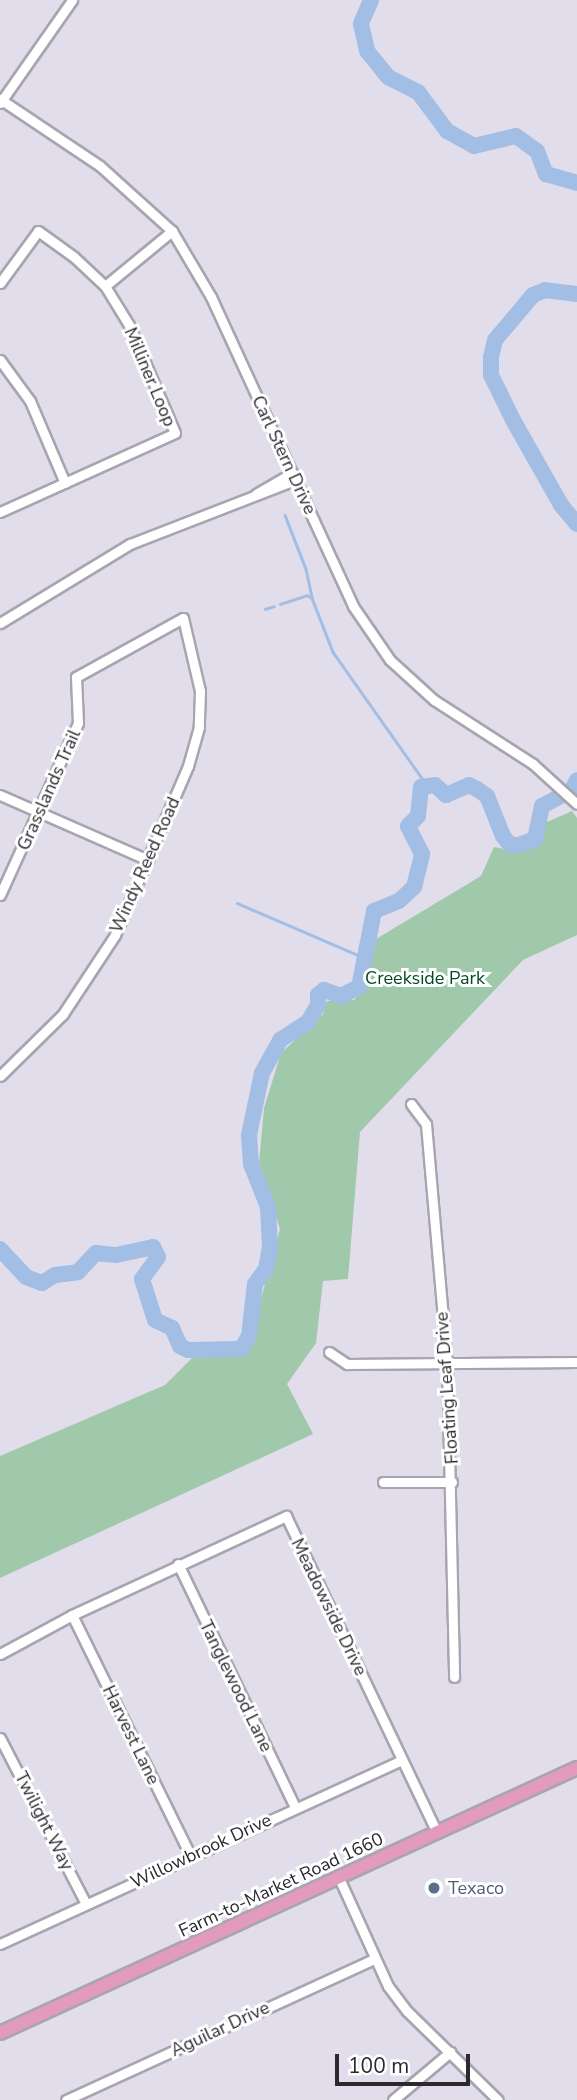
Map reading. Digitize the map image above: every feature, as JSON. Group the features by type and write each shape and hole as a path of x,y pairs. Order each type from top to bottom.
{"main road":[{"name":"Farm-to-Market Road 1660","path":"0,2033 577,1768"}],"street":[{"path":"1,101 72,0"},
{"name":"Carl Stern Drive","path":"1,101 100,166 172,231 211,297 293,476 370,634 390,660 434,700 533,764 577,804"},
{"name":"Milliner Loop","path":"0,283 38,230 104,286 129,325 175,433 0,512"},
{"path":"104,286 172,231"},
{"path":"0,360 30,401 65,483"},
{"path":"0,623 130,544 256,494 293,476"},
{"name":"Grasslands Trail","path":"0,895 78,723 76,677 183,618"},
{"name":"Windy Reed Road","path":"0,1076 46,1033 88,980 115,935 188,766 199,727 200,691 183,618"},
{"path":"0,795 148,860"},
{"name":"Floating Leaf Drive","path":"411,1104 426,1124 447,1363 452,1482 454,1677"},
{"path":"330,1352 347,1364 577,1362"},
{"path":"383,1482 452,1482"},
{"name":"Meadowside Drive","path":"0,1654 72,1615 286,1516 437,1832"},
{"name":"Tanglewood Lane","path":"178,1564 295,1807"},
{"name":"Harvest Lane","path":"72,1615 190,1855"},
{"name":"Twilight Way","path":"0,1738 86,1904"},
{"name":"Willowbrook Drive","path":"0,1944 402,1760"},
{"path":"339,1878 374,1959 407,2011 498,2100"},
{"name":"Aguilar Drive","path":"66,2100 374,1959"},
{"path":"393,2100 450,2052"}],"green space":[{"name":"Creekside Park","path":"572,811 577,818 577,935 523,960 360,1132 348,1279 323,1281 316,1343 287,1384 313,1434 0,1578 0,1456 165,1385 193,1357 246,1354 280,1229 259,1163 264,1108 281,1053 323,1014 327,1001 354,1000 366,986 376,939 481,876 494,847 514,851 536,844 540,825"}],"waterway":[{"path":"371,0 361,24 367,51 388,77 418,92 447,131 474,146 516,136 537,151 546,174 577,183"},
{"path":"577,294 545,290 533,295 495,340 491,358 491,375 513,420 561,505 577,524"},
{"path":"285,515 306,569 312,598"},
{"path":"280,604 307,595 312,598 333,652 426,784"},
{"path":"265,609 274,606"},
{"path":"0,1249 26,1277 42,1283 55,1275 78,1272 96,1253 116,1255 153,1247 158,1257 142,1279 155,1320 172,1328 180,1346 188,1350 241,1349 249,1336 255,1284 266,1269 270,1247 268,1207 251,1164 249,1135 262,1073 280,1040 308,1022 318,1005 318,995 324,990 341,996 359,987 374,911 399,901 414,887 422,854 408,826 418,816 421,787 435,785 446,795 469,785 477,789 487,796 503,836 510,845 519,845 535,839 542,806 572,790 577,780"},
{"path":"237,903 365,958"}],"place":[{"name":"Texaco","path":"434,1888"}]}
